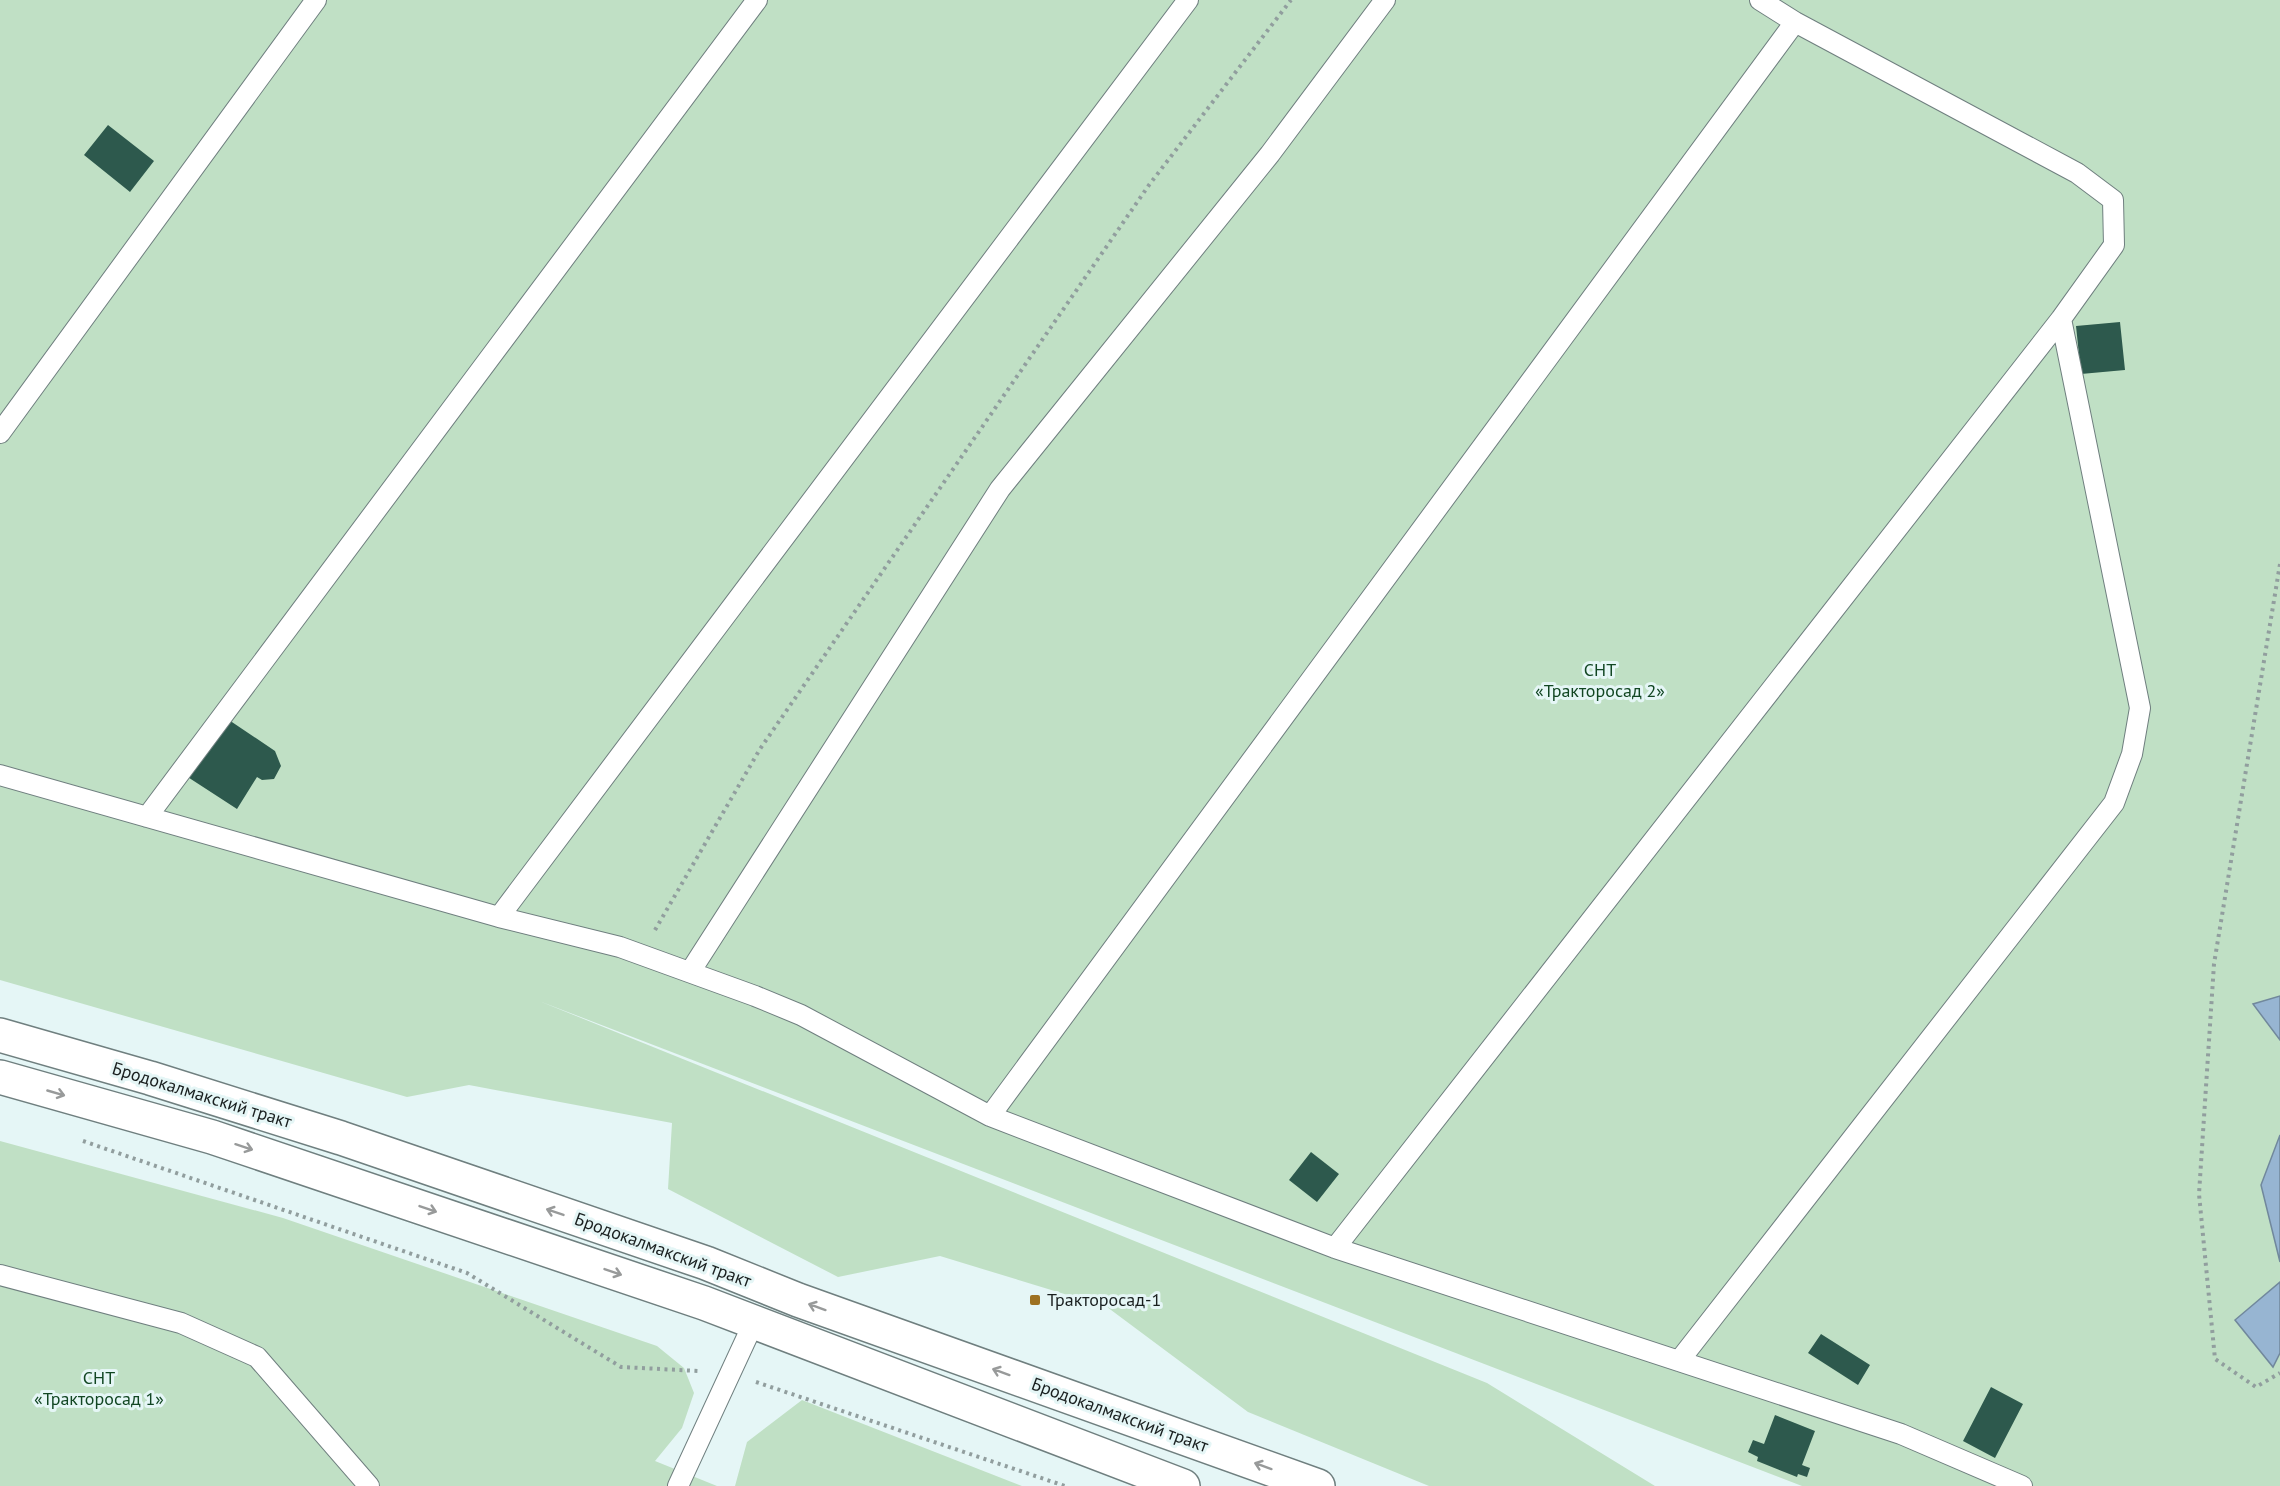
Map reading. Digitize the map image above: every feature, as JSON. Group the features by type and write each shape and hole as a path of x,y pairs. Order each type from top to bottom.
{"main road":[{"name":"Бродокалмакский тракт","path":"0,1035 150,1078 341,1138 706,1263 798,1300 1318,1486"},
{"name":"Бродокалмакский тракт","path":"0,1077 212,1137 496,1232 754,1322 1183,1486"}],"lane":[{"path":"0,433 316,0"},
{"path":"147,817 757,0"},
{"path":"499,917 1188,0"},
{"path":"690,972 1000,489 1270,154 1385,0"},
{"path":"1335,1248 2061,319 2114,245 2113,200 2077,173 1795,22 1760,0"},
{"path":"990,1116 1795,22"},
{"path":"1679,1361 2114,803 2132,754 2140,708 2061,319"},
{"path":"0,775 499,917 640,954 801,1015 990,1116 1335,1248 1901,1434 2022,1486"},
{"path":"0,1275 182,1323 257,1357 369,1486"},
{"path":"678,1486 754,1322"}],"path":[{"path":"640,954 760,749 1149,185 1291,0"},
{"path":"2280,564 2214,964 2199,1194 2215,1359 2256,1386 2280,1372"},
{"path":"73,1137 467,1273 621,1367 730,1373 1065,1486"}],"green space":[{"name":"СНТ «Тракторосад 2»","path":"0,0 2280,0 2280,1486 1802,1486 539,1001 1487,1383 1655,1486 1429,1486 1248,1412 1107,1307 940,1256 838,1277 668,1189 672,1123 469,1085 407,1097 0,980"},
{"name":"СНТ «Тракторосад 1»","path":"0,1141 283,1218 657,1346 684,1368 694,1393 682,1428 655,1461 717,1486 0,1486"},
{"path":"802,1400 1022,1486 735,1486 747,1442"}],"water":[{"path":"2280,996 2280,1040 2253,1004"},
{"path":"2280,1135 2280,1262 2261,1185"},
{"path":"2280,1282 2280,1353 2273,1367 2235,1320"}],"building":[{"path":"108,125 154,161 130,192 84,155"},
{"path":"2120,322 2125,370 2081,374 2076,326"},
{"path":"220,714 275,751 281,766 274,779 262,780 257,777 237,809 180,772"},
{"path":"1311,1152 1339,1174 1317,1202 1289,1180"},
{"path":"1821,1334 1870,1365 1858,1385 1808,1353"},
{"path":"1991,1387 2023,1404 1995,1458 1963,1441"},
{"path":"1775,1415 1815,1431 1802,1465 1810,1468 1807,1477 1798,1474 1797,1477 1757,1461 1758,1457 1748,1452 1753,1440 1764,1444"}],"place":[{"name":"Тракторосад-1","path":"1035,1300"}]}
